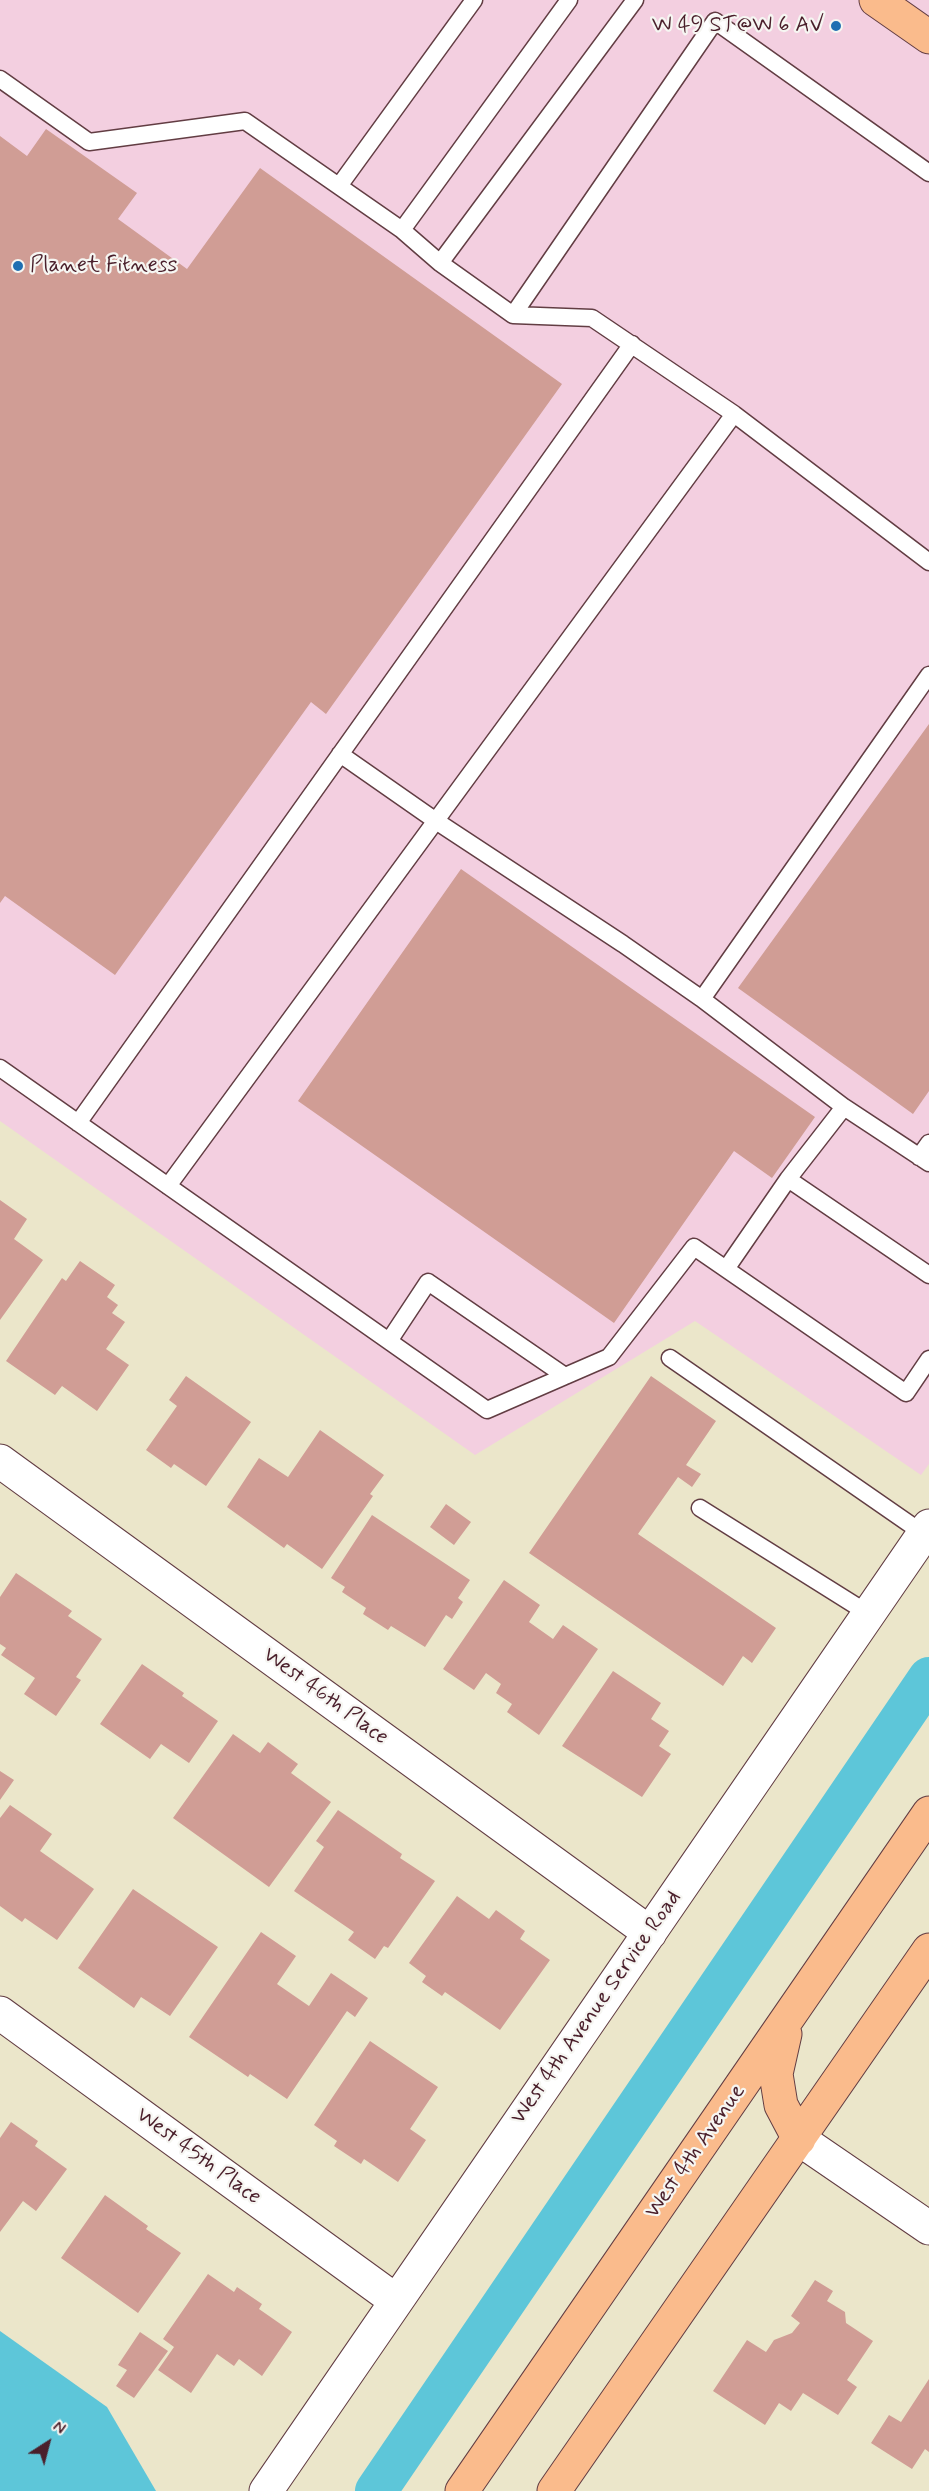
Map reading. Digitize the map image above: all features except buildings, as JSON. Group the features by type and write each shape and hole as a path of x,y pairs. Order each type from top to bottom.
{"main road":[{"path":"876,0 929,37"},
{"name":"West 4th Avenue","path":"462,2491 929,1813"},
{"path":"554,2491 929,1950"},
{"path":"789,2017 776,2074 781,2105 799,2139"}],"street":[{"name":"West 46th Place","path":"0,1461 650,1932"},
{"name":"West 4th Avenue Service Road","path":"266,2491 926,1530"},
{"name":"West 45th Place","path":"0,2013 395,2300"},
{"path":"799,2139 929,2228"}],"lane":[{"path":"339,186 474,0"},
{"path":"402,230 569,0"},
{"path":"440,263 635,0"},
{"path":"513,315 715,21 929,173"},
{"path":"0,79 89,142 245,121 402,230 440,263 513,315 592,318 734,414 929,562"},
{"path":"78,1123 632,344"},
{"path":"168,1186 734,414"},
{"path":"702,999 929,675"},
{"path":"340,754 702,999 844,1107 926,1154"},
{"path":"0,1068 487,1410 609,1356 694,1247 906,1393 929,1359"},
{"path":"726,1269 788,1179 844,1107"},
{"path":"788,1179 929,1275"},
{"path":"389,1341 428,1282 565,1376"},
{"path":"670,1358 926,1530"},
{"path":"700,1508 869,1614"}],"shaded area":[{"path":"0,0 929,0 929,1464 921,1475 695,1321 475,1455 0,1121"}],"water":[{"path":"0,2331 107,2407 156,2491 0,2491"}],"waterway":[{"path":"376,2491 929,1678"}],"place":[{"name":"W 49 ST@W 6 AV","path":"836,26"},
{"name":"Planet Fitness","path":"18,266"}]}
